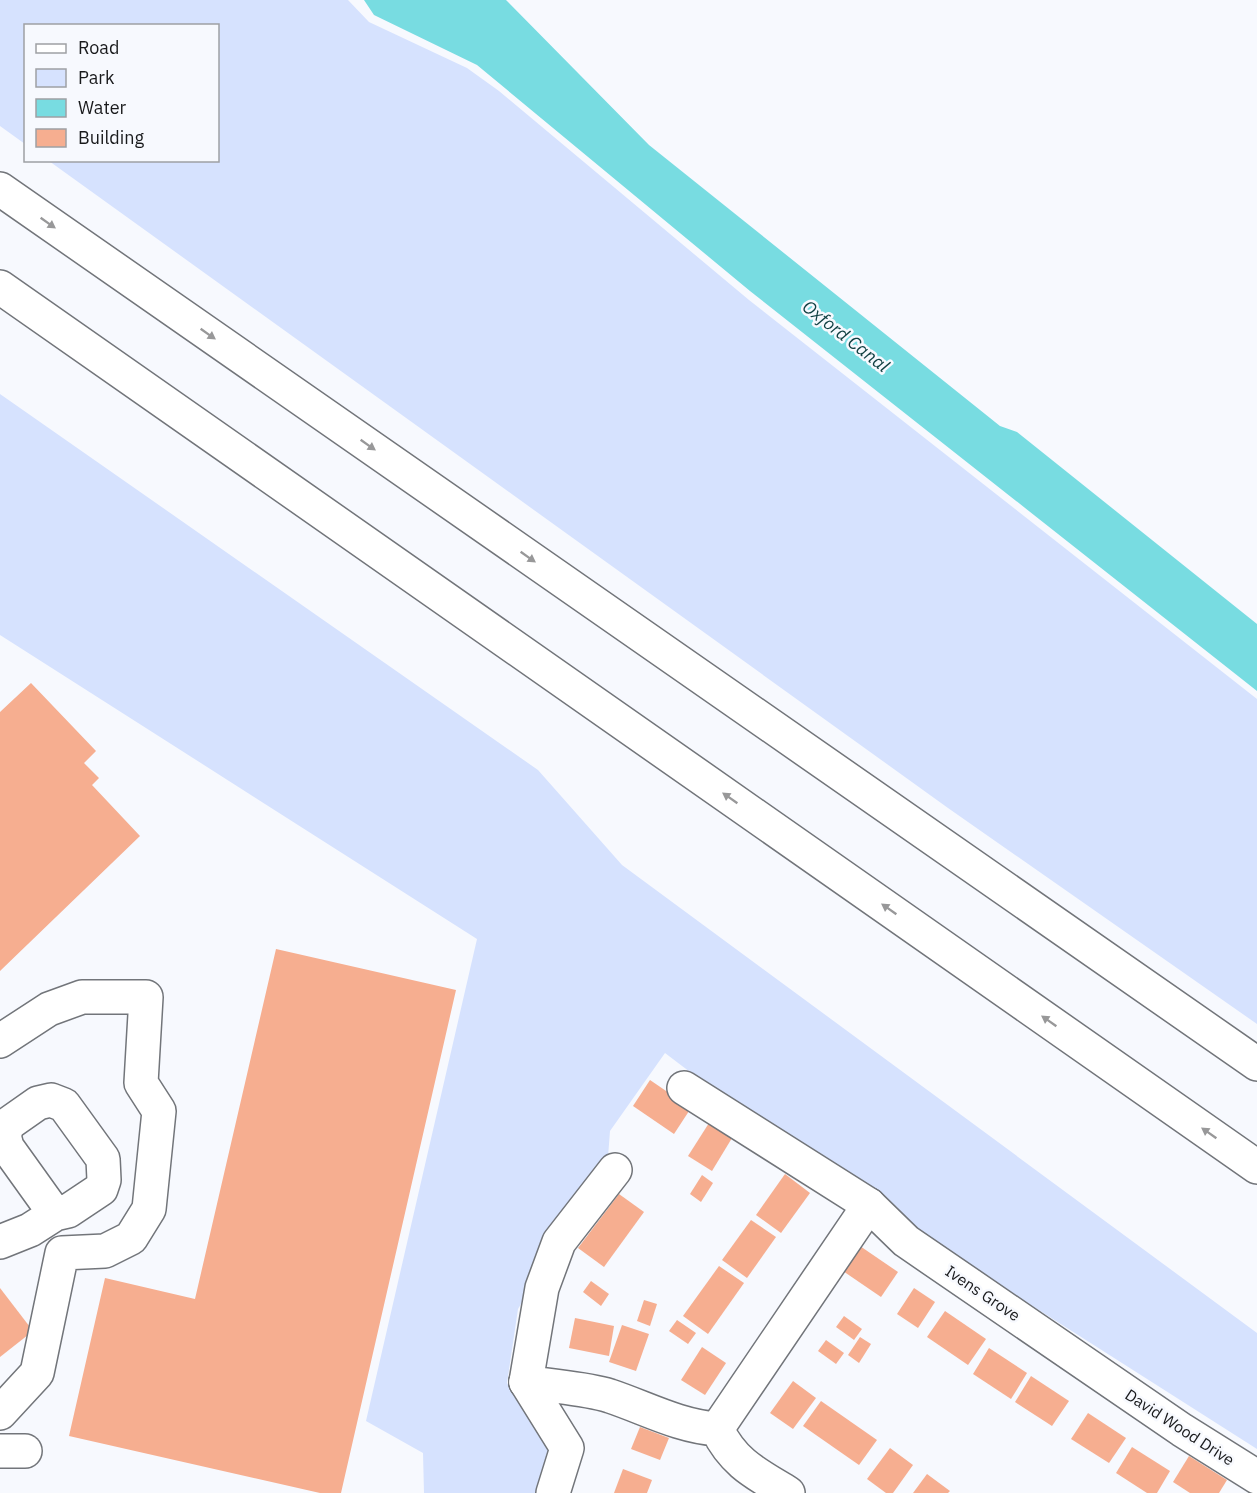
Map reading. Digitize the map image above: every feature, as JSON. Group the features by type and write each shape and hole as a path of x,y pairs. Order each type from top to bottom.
{"main road":[{"path":"0,189 1257,1064"},
{"path":"0,287 1257,1167"},
{"path":"0,1041 49,1009 82,997 146,997 141,1083 159,1111 149,1209 131,1238 105,1251 62,1253 38,1242 0,1242"},
{"name":"Ivens Grove","path":"684,1088 869,1205 906,1241 1103,1376"},
{"path":"553,1493 567,1448 526,1382 542,1288 559,1242 615,1170"},
{"path":"717,1429 869,1205"},
{"path":"0,1242 30,1230 55,1214"},
{"path":"0,1413 37,1373 62,1253"},
{"name":"David Wood Drive","path":"1103,1376 1257,1477"},
{"path":"526,1382 607,1395 676,1422 696,1428 717,1429"},
{"path":"717,1429 726,1449 740,1464 788,1493"}],"green space":[{"path":"0,0 348,0 369,22 467,68 499,91 749,300 1257,699 1257,1024 948,808 50,162 219,162 219,24 24,24 24,143 0,126"},
{"path":"0,394 538,770 622,865 1257,1333 1257,1449 819,1170 665,1053 610,1131 608,1157 518,1309 507,1383 553,1447 539,1493 424,1493 423,1453 366,1421 477,939 0,635"}],"water":[{"name":"Oxford Canal","path":"364,0 506,0 649,145 1000,426 1017,432 1257,624 1257,691 750,291 477,65 374,15"}],"building":[{"path":"31,683 96,751 84,763 99,778 92,785 140,836 0,971 0,712"},
{"path":"276,949 456,990 341,1493 320,1493 69,1436 105,1278 195,1299"},
{"path":"650,1080 691,1108 674,1134 633,1106"},
{"path":"709,1123 732,1138 712,1171 688,1156"},
{"path":"785,1174 810,1193 781,1233 756,1215"},
{"path":"702,1175 713,1183 701,1202 690,1194"},
{"path":"619,1194 644,1212 604,1267 578,1248"},
{"path":"751,1220 776,1237 747,1278 722,1260"},
{"path":"857,1244 898,1272 881,1297 840,1269"},
{"path":"719,1266 744,1283 708,1334 683,1316"},
{"path":"591,1281 609,1294 601,1306 583,1292"},
{"path":"0,1288 33,1331 0,1357"},
{"path":"914,1288 935,1302 918,1328 897,1314"},
{"path":"644,1300 657,1304 650,1326 637,1321"},
{"path":"945,1311 986,1339 968,1365 927,1337"},
{"path":"844,1316 862,1329 854,1340 836,1327"},
{"path":"575,1318 614,1326 609,1356 569,1348"},
{"path":"677,1320 696,1333 688,1344 669,1331"},
{"path":"622,1325 649,1334 636,1371 609,1362"},
{"path":"860,1337 871,1344 859,1363 848,1355"},
{"path":"826,1340 844,1353 836,1364 818,1351"},
{"path":"702,1347 726,1363 705,1395 681,1380"},
{"path":"989,1348 1027,1373 1011,1399 973,1374"},
{"path":"1031,1376 1069,1401 1052,1426 1015,1402"},
{"path":"793,1381 816,1398 793,1429 770,1413"},
{"path":"821,1401 877,1440 859,1465 803,1426"},
{"path":"1088,1413 1126,1438 1109,1463 1071,1439"},
{"path":"640,1427 669,1438 660,1460 631,1449"},
{"path":"1132,1447 1170,1471 1157,1493 1147,1493 1116,1473"},
{"path":"890,1448 913,1465 893,1493 886,1493 867,1479"},
{"path":"1189,1456 1227,1480 1219,1493 1190,1493 1173,1482"},
{"path":"623,1469 652,1480 647,1493 614,1493"},
{"path":"927,1474 950,1491 948,1493 913,1493"}]}
